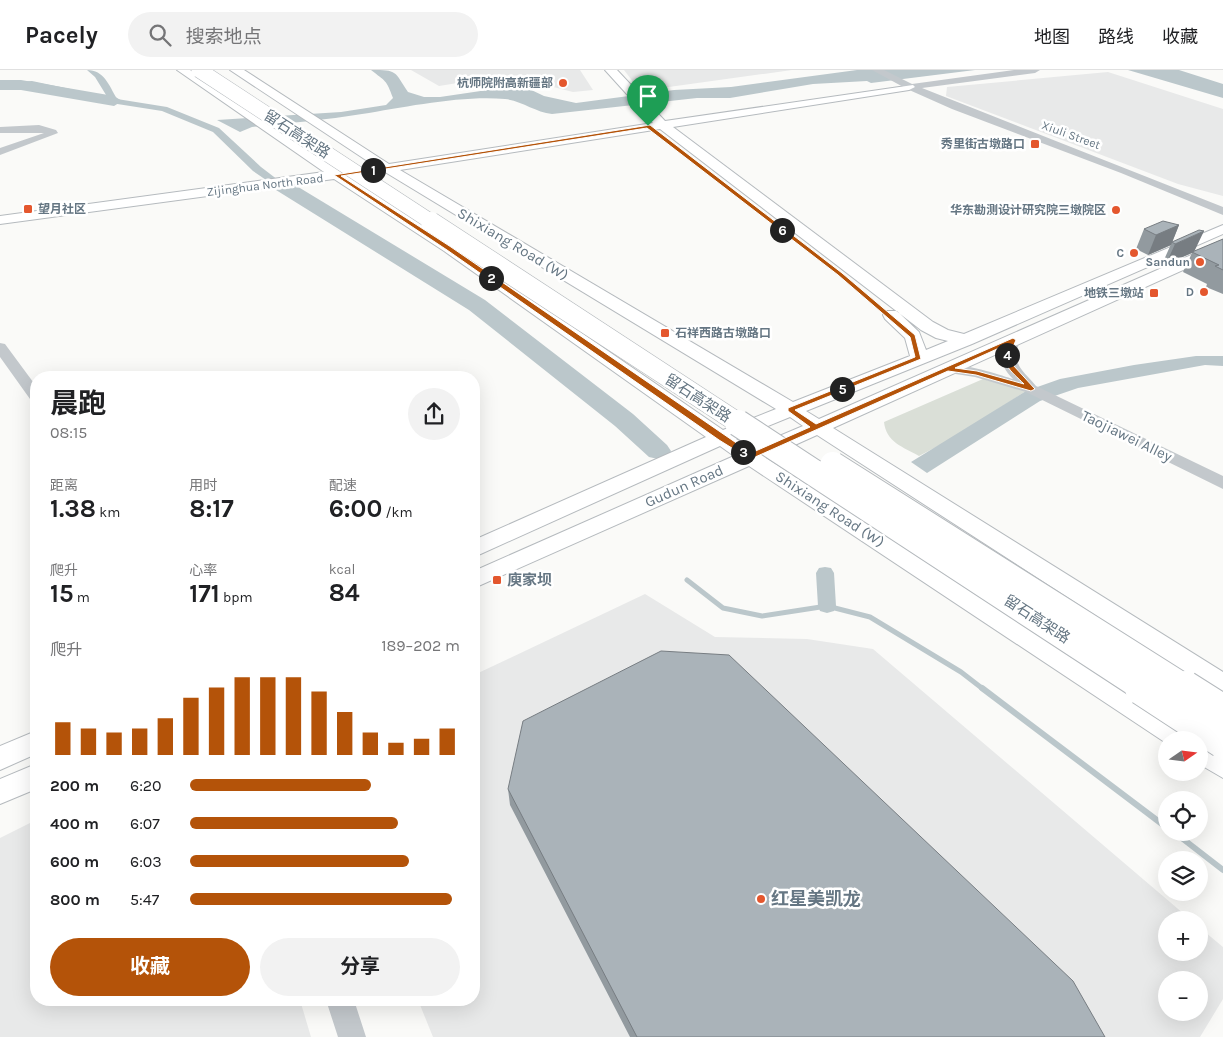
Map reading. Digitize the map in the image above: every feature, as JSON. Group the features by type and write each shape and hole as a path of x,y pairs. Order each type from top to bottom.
{"highway":[{"name":"留石高架路","path":"199,70 1223,741"},
{"name":"留石高架路","path":"220,70 566,296 1223,712"}],"main road":[{"name":"Shixiang Road (W)","path":"183,70 337,175 449,248 721,438 1169,731"},
{"name":"Shixiang Road (W)","path":"236,70 387,168 790,409 815,427 1223,685"},
{"path":"597,70 634,113 653,121 927,326 942,334 966,340"},
{"path":"611,70 653,121 909,330 916,341 918,358"},
{"name":"Zijinghua North Road","path":"0,220 387,168 653,121 909,88"},
{"name":"Gudun Road","path":"480,546 721,438 966,340 1223,230"},
{"name":"Gudun Road","path":"480,577 1223,246"},
{"path":"0,758 30,745"},
{"path":"1208,756 1223,766"},
{"path":"0,792 30,779"}],"street":[{"name":"Xiuli Street","path":"877,70 909,88 982,118 1095,159 1223,211"},
{"path":"909,88 1035,70"},
{"path":"0,130 39,128 48,129 53,133 0,152"},
{"name":"Taojiawei Alley","path":"1013,340 1007,358 1010,365 1031,389"},
{"path":"0,347 30,388"},
{"name":"Taojiawei Alley","path":"948,369 977,373 1031,389 1223,483"},
{"path":"342,1006 352,1037"}],"shaded area":[{"path":"371,70 391,71 397,76 408,92 424,97 440,97 501,88 525,87 544,96 576,103 674,90 731,87 857,70 975,70 871,83 867,81 813,84 730,98 697,98 552,114 511,100 489,98 434,102 335,118 252,127 240,132 217,120 341,112 386,105 393,98 389,87 383,79"},
{"name":"杭师院附高新疆部","path":"411,70 580,70 593,90 573,92 522,79 476,80 439,86"},
{"path":"624,70 792,70 640,91"},
{"path":"1128,70 1179,70 1223,84 1223,98"},
{"path":"1108,72 1223,109 1223,196 1178,184 946,96 947,87"},
{"path":"32,81 75,90 61,96 29,89 0,88 0,83"},
{"path":"1196,356 1223,356 1223,366 1205,365 1078,388 1040,401 927,473 911,462 1026,391 1060,379"},
{"path":"983,379 1026,391 953,438 919,456 901,447 885,429 884,422"},
{"name":"红星美凯龙","path":"645,594 715,637 807,639 873,649 1158,892 1158,901 1169,901 1180,911 1158,911 1158,961 1208,961 1208,934 1223,947 1223,999 1200,1037 433,1037 420,1006 480,1006 480,672"},
{"path":"30,823 30,1006 302,1006 311,1037 0,1037 0,838"}],"building":[{"path":"1163,221 1179,225 1156,235 1144,229"},
{"path":"1199,230 1204,231 1175,244 1172,242"},
{"path":"1223,239 1223,270 1215,266 1219,265 1192,252"},
{"name":"红星美凯龙","path":"661,651 729,655 1073,981 1105,1037 637,1037 508,789 523,721"}],"waterway":[{"path":"91,70 98,75 114,101 164,109 216,130 257,169 273,180"},
{"path":"0,85 21,85 114,101"},
{"path":"283,186 477,305 624,420 658,451"},
{"path":"825,573 827,606"},
{"path":"687,580 723,608 762,616 827,606 870,617 961,672 983,689"},
{"path":"982,688 1158,821"},
{"path":"1186,841 1223,870"}],"place":[{"name":"杭师院附高新疆部","path":"563,83"},
{"name":"秀里街古墩路口","path":"1035,144"},
{"name":"望月社区","path":"28,209"},
{"name":"华东勘测设计研究院三墩院区","path":"1116,210"},
{"name":"C","path":"1134,253"},
{"name":"Sandun","path":"1200,262"},
{"name":"D","path":"1204,292"},
{"name":"地铁三墩站","path":"1154,293"},
{"name":"石祥西路古墩路口","path":"665,333"},
{"name":"庾家坝","path":"497,580"},
{"name":"红星美凯龙","path":"761,899"}],"route":[{"path":"648,126 840,274 909,330 916,341 918,358 790,409 815,427 1013,340 1007,358 1010,365 1031,389 991,376 948,369 751,456 721,438 449,248 337,175 648,126"}]}
